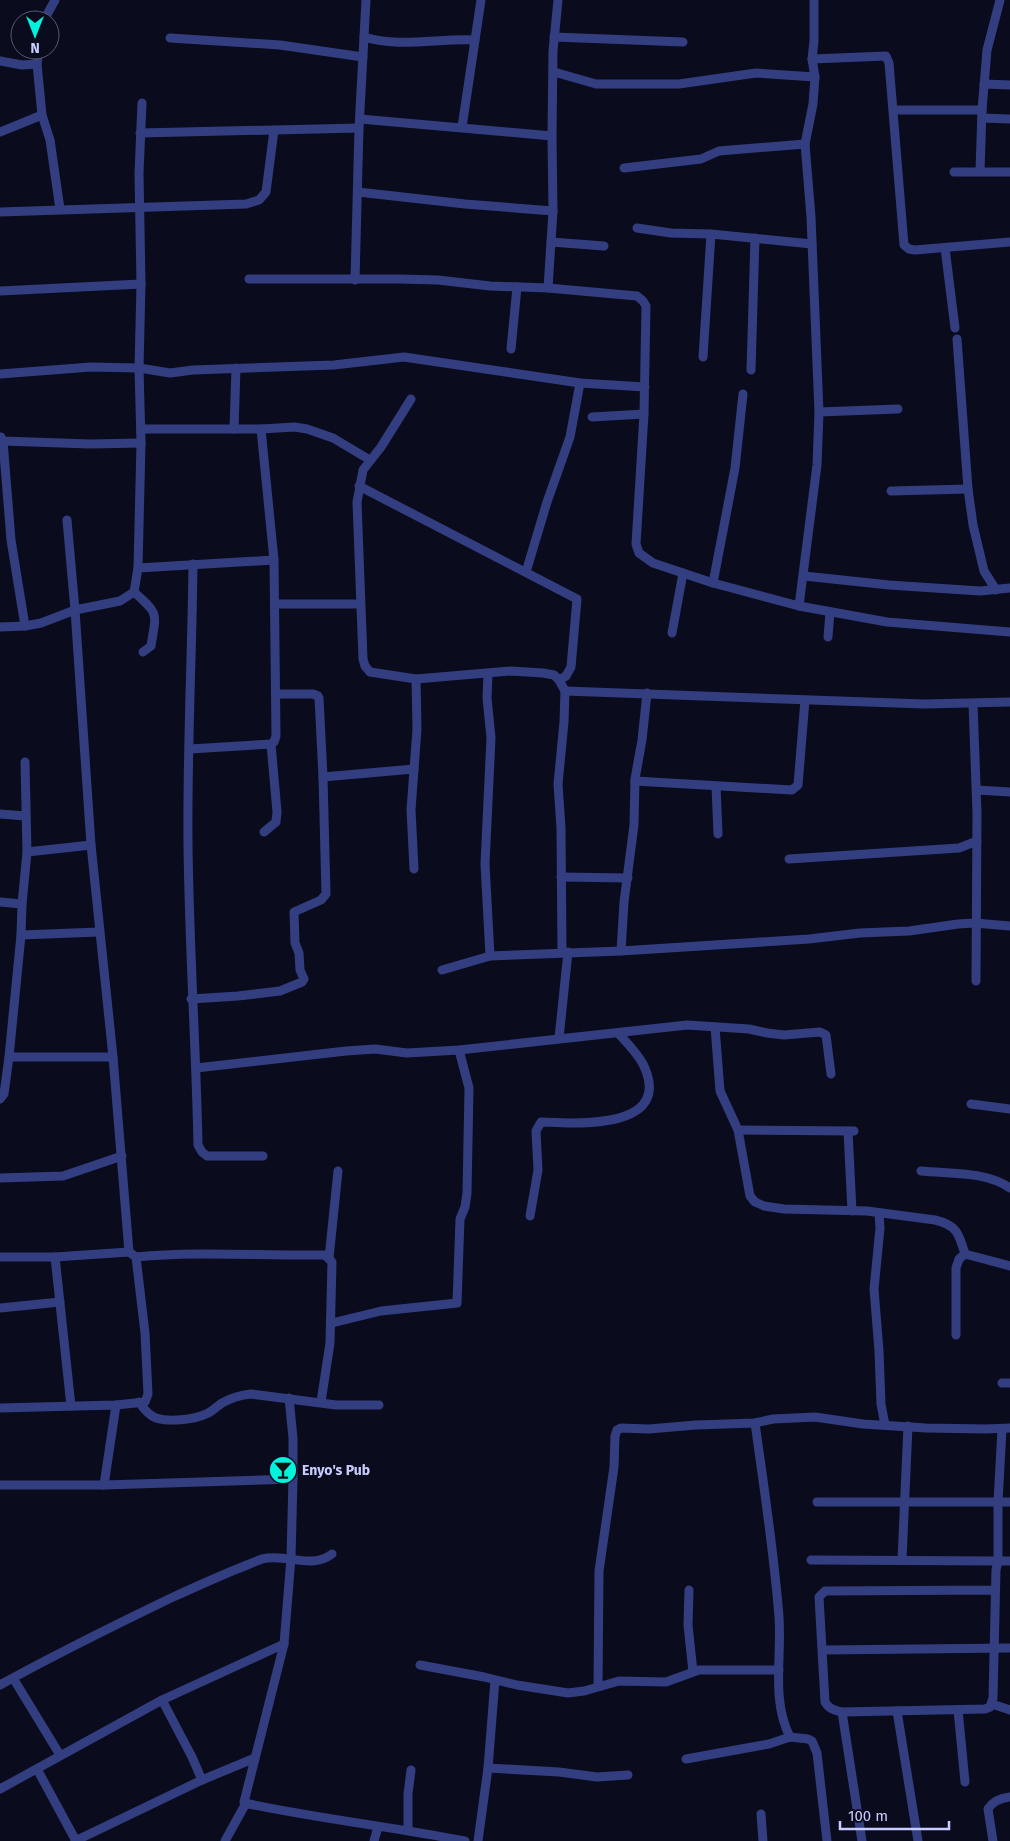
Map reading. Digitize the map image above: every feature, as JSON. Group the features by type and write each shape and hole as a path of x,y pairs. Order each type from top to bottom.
{"street":[{"path":"355,280 362,56 366,0"},
{"path":"462,127 481,0"},
{"path":"548,288 553,210 554,37 558,0"},
{"path":"799,606 817,465 820,412 806,144 813,104 815,77 812,59 814,0"},
{"path":"980,171 987,50 1000,0"},
{"path":"364,37 386,42 453,39 476,40"},
{"path":"554,37 683,42"},
{"path":"170,38 280,45 362,56"},
{"path":"812,59 886,56 890,63 904,245 909,249 915,250 1010,242"},
{"path":"38,60 42,114 50,140 60,209"},
{"path":"0,61 37,64"},
{"path":"554,72 596,84 679,84 756,73 815,77"},
{"path":"984,84 1010,85"},
{"path":"0,627 25,626 54,619 75,610 120,601 134,592 138,568 141,443 139,208 142,103"},
{"path":"894,110 982,114 1010,119"},
{"path":"0,132 42,114"},
{"path":"140,134 274,130 360,124 462,127 552,136"},
{"path":"0,212 246,204 259,200 266,192 274,130"},
{"path":"624,168 701,159 719,151 806,144"},
{"path":"954,172 1010,172"},
{"path":"358,192 465,204 553,210"},
{"path":"637,228 670,233 711,234 812,244"},
{"path":"703,357 711,234"},
{"path":"751,370 754,238"},
{"path":"551,242 604,246"},
{"path":"945,248 955,328"},
{"path":"249,279 438,280 490,286 548,288 637,296 646,306 644,414 636,544 639,553 653,563 713,583 799,606 887,622 1010,632"},
{"path":"0,292 141,284"},
{"path":"511,349 516,287"},
{"path":"957,339 968,489 973,525 984,571 996,590"},
{"path":"0,374 91,367 139,368 170,373 236,368 334,366 404,357 580,382 645,387"},
{"path":"234,430 236,368"},
{"path":"526,572 547,502 570,437 580,382"},
{"path":"713,583 736,468 743,394"},
{"path":"411,399 363,470 359,486 360,604 364,666 370,672 376,674 416,679 512,671 543,672 554,675 559,680 564,691 564,722 558,784 565,952 559,1038"},
{"path":"820,412 898,409"},
{"path":"592,417 644,414"},
{"path":"140,430 261,430 295,427 333,438 370,460"},
{"path":"190,749 270,744 274,742 276,736 274,560 261,430"},
{"path":"25,626 11,540 2,438 90,444 141,443"},
{"path":"359,486 577,599 571,667 566,676 559,680"},
{"path":"891,491 968,489"},
{"path":"0,1408 116,1405 145,1402 148,1394 145,1333 132,1254 99,932 67,520"},
{"path":"138,568 274,560"},
{"path":"193,564 188,843 191,999 196,1068 198,1146 207,1156 263,1156"},
{"path":"980,591 984,571"},
{"path":"672,633 683,573"},
{"path":"804,576 889,585 980,591 1010,588"},
{"path":"134,592 152,608 154,614 151,646 143,652"},
{"path":"275,604 360,604"},
{"path":"828,637 830,612"},
{"path":"488,674 486,698 491,738 485,864 490,956"},
{"path":"414,869 411,810 416,729 416,679"},
{"path":"564,691 805,700 973,704 1010,702"},
{"path":"621,951 624,902 634,826 635,781 647,693"},
{"path":"191,999 280,992 302,982 304,979 300,970 299,952 294,943 294,912 321,900 326,894 323,777 318,696 313,694 276,694"},
{"path":"635,781 792,790 798,785 805,700"},
{"path":"973,704 977,841 976,980"},
{"path":"264,832 276,822 277,812 270,744"},
{"path":"0,1099 4,1094 9,1057 21,935 27,852 25,762"},
{"path":"323,777 414,769"},
{"path":"716,786 718,834"},
{"path":"976,790 1010,792"},
{"path":"0,814 25,816"},
{"path":"790,858 959,848 977,841"},
{"path":"27,852 91,845"},
{"path":"561,877 628,878"},
{"path":"0,902 22,904"},
{"path":"442,970 490,956 621,951 809,939 860,933 909,931 975,923 1010,926"},
{"path":"21,935 99,932"},
{"path":"196,1068 375,1049 407,1053 460,1050 559,1038 619,1034 687,1026 749,1029 784,1035 820,1032 826,1035 831,1074"},
{"path":"715,1027 720,1091 738,1130 750,1196 755,1202 764,1206 784,1209 852,1210 945,1222 957,1232 966,1254 1010,1266"},
{"path":"530,1216 538,1170 536,1131 541,1122 572,1123 624,1117 636,1112 646,1102 650,1093 643,1064 619,1034"},
{"path":"0,1044 10,1045"},
{"path":"332,1323 381,1311 457,1303 460,1219 465,1207 467,1193 469,1088 460,1050"},
{"path":"9,1057 113,1056"},
{"path":"970,1104 1010,1109"},
{"path":"738,1130 851,1131 852,1210"},
{"path":"0,1178 63,1176 122,1156"},
{"path":"329,1258 338,1171"},
{"path":"921,1171 988,1178 1000,1181 1010,1188"},
{"path":"879,1213 880,1228 874,1289 881,1404 885,1425"},
{"path":"0,1257 132,1254 325,1255 332,1262 332,1323 321,1402"},
{"path":"956,1335 956,1268 959,1259 966,1254"},
{"path":"55,1256 71,1406"},
{"path":"0,1308 60,1302"},
{"path":"138,1402 147,1413 156,1418 187,1419 208,1414 223,1403 239,1396 257,1394 336,1405 379,1405"},
{"path":"225,1841 246,1803 244,1800 284,1644 291,1558 293,1479 293,1438 289,1398"},
{"path":"104,1485 116,1405"},
{"path":"598,1686 599,1571 613,1475 615,1436 617,1430 621,1428 649,1429 755,1423 788,1417 815,1417 885,1425 1006,1429 998,1502 998,1561 994,1590 992,1704 985,1709 842,1712 832,1710 827,1706 826,1702 820,1597 825,1591 994,1590"},
{"path":"755,1423 777,1590 780,1640 778,1683 784,1721 790,1737"},
{"path":"902,1560 908,1426"},
{"path":"0,1485 104,1485 293,1479"},
{"path":"817,1502 1010,1502"},
{"path":"0,1685 136,1614 203,1583 262,1560 291,1558 316,1561 327,1558 332,1554"},
{"path":"811,1560 1010,1561"},
{"path":"689,1590 688,1625 693,1672"},
{"path":"0,1789 162,1700 284,1644"},
{"path":"823,1650 1010,1648"},
{"path":"420,1665 517,1686 568,1693 584,1691 619,1681 666,1682 699,1670 779,1670"},
{"path":"13,1678 60,1756"},
{"path":"478,1841 488,1768 495,1680"},
{"path":"162,1700 202,1780"},
{"path":"992,1704 1010,1710"},
{"path":"958,1710 965,1782"},
{"path":"897,1711 918,1841"},
{"path":"842,1712 862,1841"},
{"path":"686,1760 769,1744 790,1737 808,1739 815,1745 827,1841"},
{"path":"37,1769 76,1841 202,1780 255,1758"},
{"path":"488,1768 552,1771 597,1777 628,1774"},
{"path":"408,1830 408,1794 411,1770"},
{"path":"993,1841 988,1809 992,1802 1010,1797"},
{"path":"246,1803 306,1816 408,1830 465,1841"},
{"path":"761,1814 764,1841"},
{"path":"374,1841 378,1826"}],"place":[{"name":"Enyo's Pub","path":"283,1470"}]}
